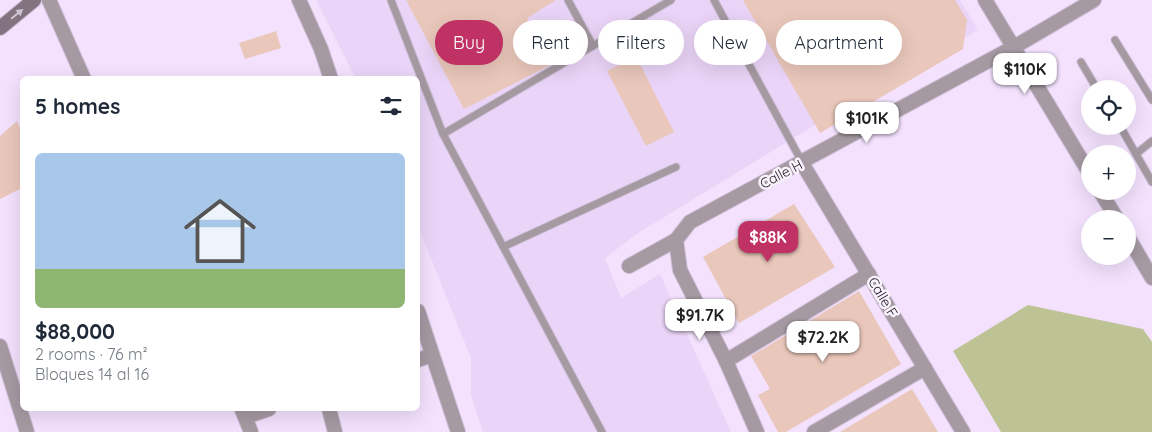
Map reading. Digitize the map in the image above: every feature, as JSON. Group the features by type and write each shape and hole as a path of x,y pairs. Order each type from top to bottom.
{"main road":[{"path":"0,28 34,0"}],"street":[{"path":"49,0 83,76"},
{"path":"299,0 321,48 330,76"},
{"path":"986,0 1081,159"},
{"name":"Calle H","path":"629,266 676,240 690,222 1014,47 1094,0"},
{"name":"Calle F","path":"802,163 963,432"},
{"path":"676,240 680,270 726,361 757,432"},
{"path":"1136,251 1152,278"},
{"path":"726,361 869,274"},
{"path":"420,317 458,432"},
{"path":"0,346 20,410"},
{"path":"420,359 432,355"},
{"path":"814,432 925,368"},
{"path":"20,411 27,432"},
{"path":"251,432 243,413 256,411"},
{"path":"330,411 335,432"}],"lane":[{"path":"391,0 443,134 505,246 602,432"},
{"path":"568,0 593,46"},
{"path":"443,134 671,0"},
{"path":"714,0 802,163"},
{"path":"1115,40 1152,100"},
{"path":"1081,62 1092,80"},
{"path":"1152,141 1136,154 1152,182"},
{"path":"505,246 676,167"}],"shaded area":[{"path":"316,0 960,0 978,30 813,126 638,233 605,258 621,298 660,274 731,432 483,432 471,395 471,358 420,231 420,76 354,76"}],"green space":[{"path":"1028,305 1143,329 1152,342 1152,432 1001,432 953,351"}],"building":[{"path":"406,0 556,0 527,18 528,20 513,20 513,65 550,65 464,109 441,65 503,65 503,20 435,20 435,54"},
{"path":"743,0 955,0 967,20 963,49 820,133 781,65 902,65 902,20 776,20 776,57 766,40 766,20 755,20"},
{"path":"276,31 281,48 245,59 239,43"},
{"path":"619,65 640,65 674,132 646,146 607,71"},
{"path":"17,121 20,128 20,189 0,199 0,136"},
{"path":"794,204 835,267 739,323 703,257"},
{"path":"859,291 901,364 786,432 778,432 758,395 770,389 751,356"},
{"path":"912,389 938,432 840,432"}]}
